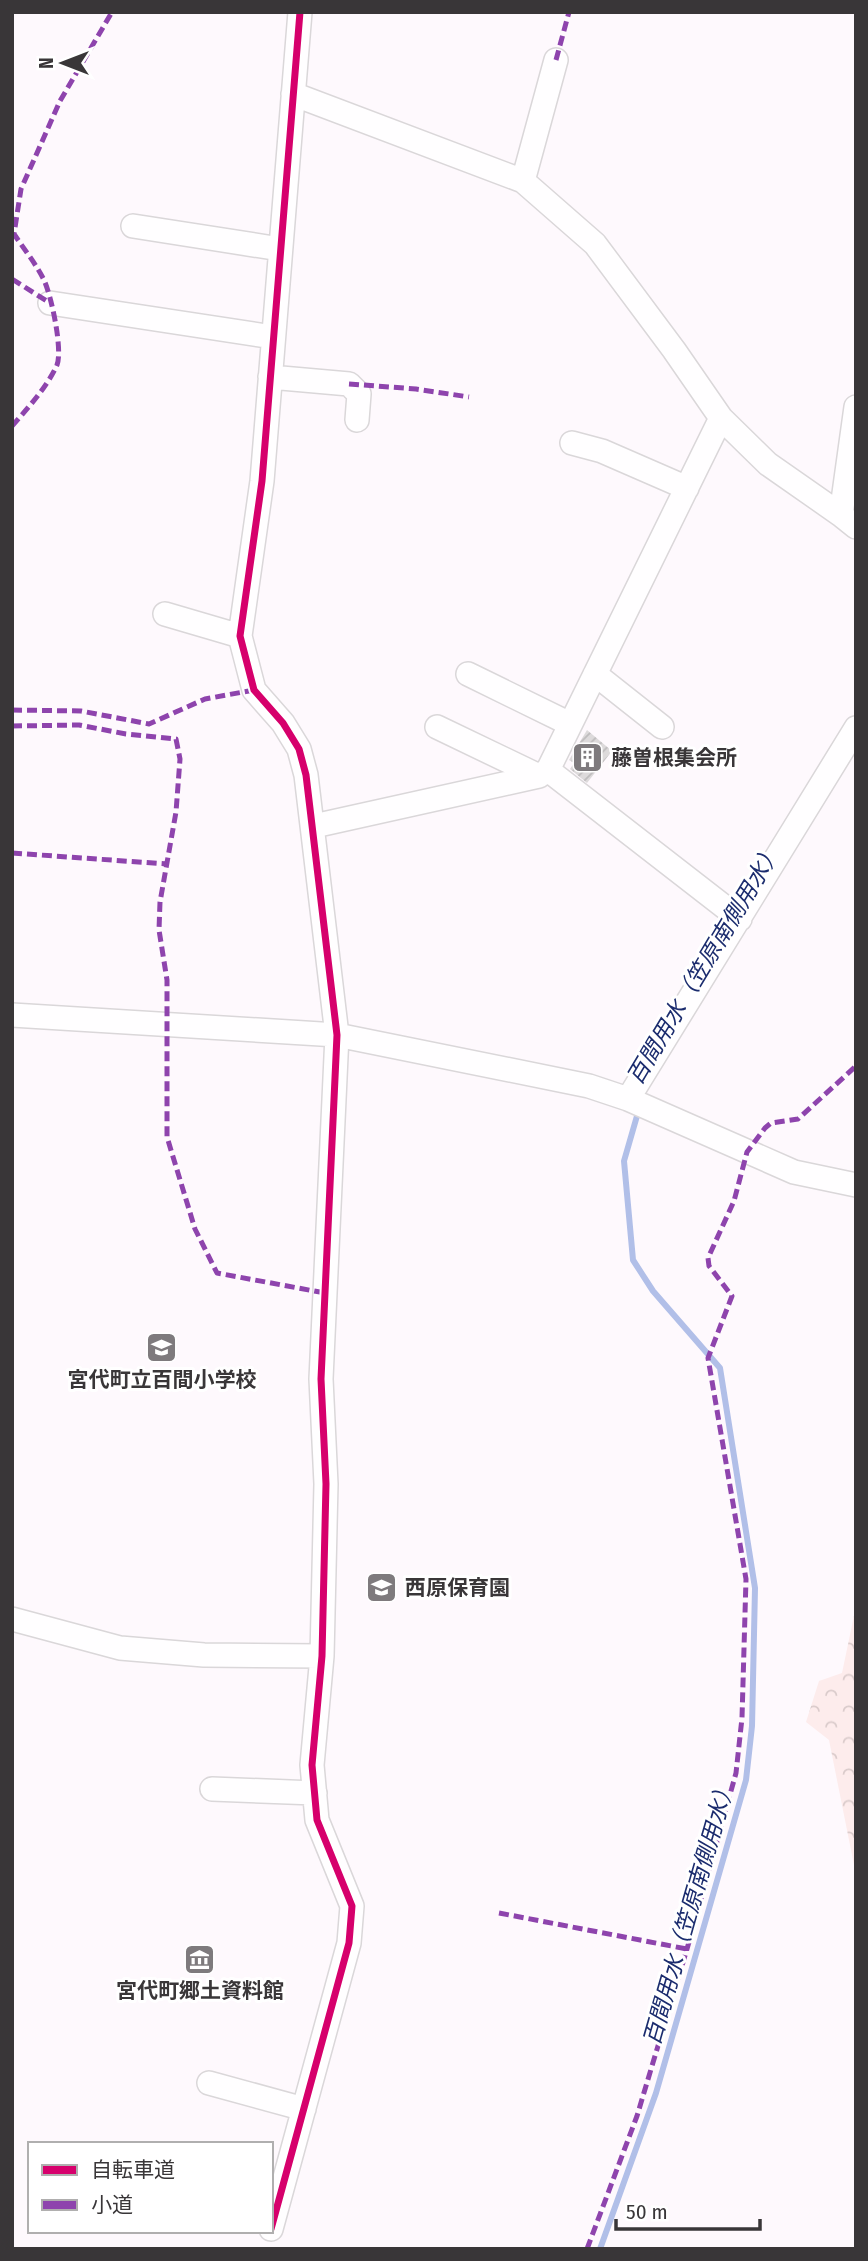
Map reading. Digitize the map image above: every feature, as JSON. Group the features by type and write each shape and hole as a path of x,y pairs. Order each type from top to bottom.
{"street":[{"path":"273,2223 349,1943 352,1906 317,1821 312,1765 322,1656 326,1484 321,1379 337,1035 306,775 299,749 283,723 254,690 240,636 262,481 300,12"},
{"path":"523,181 556,60"},
{"path":"293,94 523,181 595,244 721,418 768,464 848,521"},
{"path":"133,226 280,249"},
{"path":"50,303 273,337"},
{"path":"270,377 349,384 359,394 356,420"},
{"path":"848,521 856,407"},
{"path":"314,826 543,773 570,724 721,418"},
{"path":"572,443 603,452 687,488"},
{"path":"165,614 240,636"},
{"path":"468,674 570,724"},
{"path":"595,674 662,727"},
{"path":"437,727 543,773 740,919"},
{"path":"628,1100 856,728"},
{"path":"12,1016 337,1035 589,1086 628,1100 794,1172 856,1185"},
{"path":"12,1619 120,1648 204,1655 322,1656"},
{"path":"212,1789 315,1793"},
{"path":"209,2083 304,2109"}],"green space":[{"path":"856,1606 856,1875 829,1740 806,1722 819,1681 842,1673"}],"building":[{"name":"藤曽根集会所","path":"587,730 612,751 587,783 570,769 574,763 569,760"}],"waterway":[{"name":"百間用水（笠原南側用水）","path":"600,2249 656,2093 746,1780 752,1726 755,1588 720,1368 653,1291 633,1260 624,1161 639,1109"}],"marked path":[{"path":"12,426 48,381 57,365 58,357 53,309 47,287 14,234 21,189 60,101 112,12"},
{"path":"556,60 569,12"},
{"path":"12,279 50,303"},
{"path":"349,384 416,389 469,397"},
{"path":"12,710 81,711 149,724 205,699 254,690"},
{"path":"12,726 79,725 126,734 176,739 180,759 176,812 160,902 159,930 167,980 167,1137 195,1229 217,1273 325,1293"},
{"path":"12,853 167,864"},
{"path":"587,2249 637,2116 736,1773 742,1718 746,1579 708,1358 732,1296 709,1266 708,1258 734,1201 747,1152 765,1128 771,1123 798,1119 856,1066"},
{"path":"499,1913 687,1949"}],"cycle path":[{"path":"273,2222 349,1943 352,1906 317,1820 312,1765 322,1656 326,1484 321,1379 337,1035 306,775 299,749 283,723 254,690 240,636 262,481 300,12"}],"place":[{"name":"藤曽根集会所","path":"588,758"},
{"name":"宮代町立百間小学校","path":"162,1348"},
{"name":"西原保育園","path":"382,1588"},
{"name":"宮代町郷土資料館","path":"200,1959"}]}
